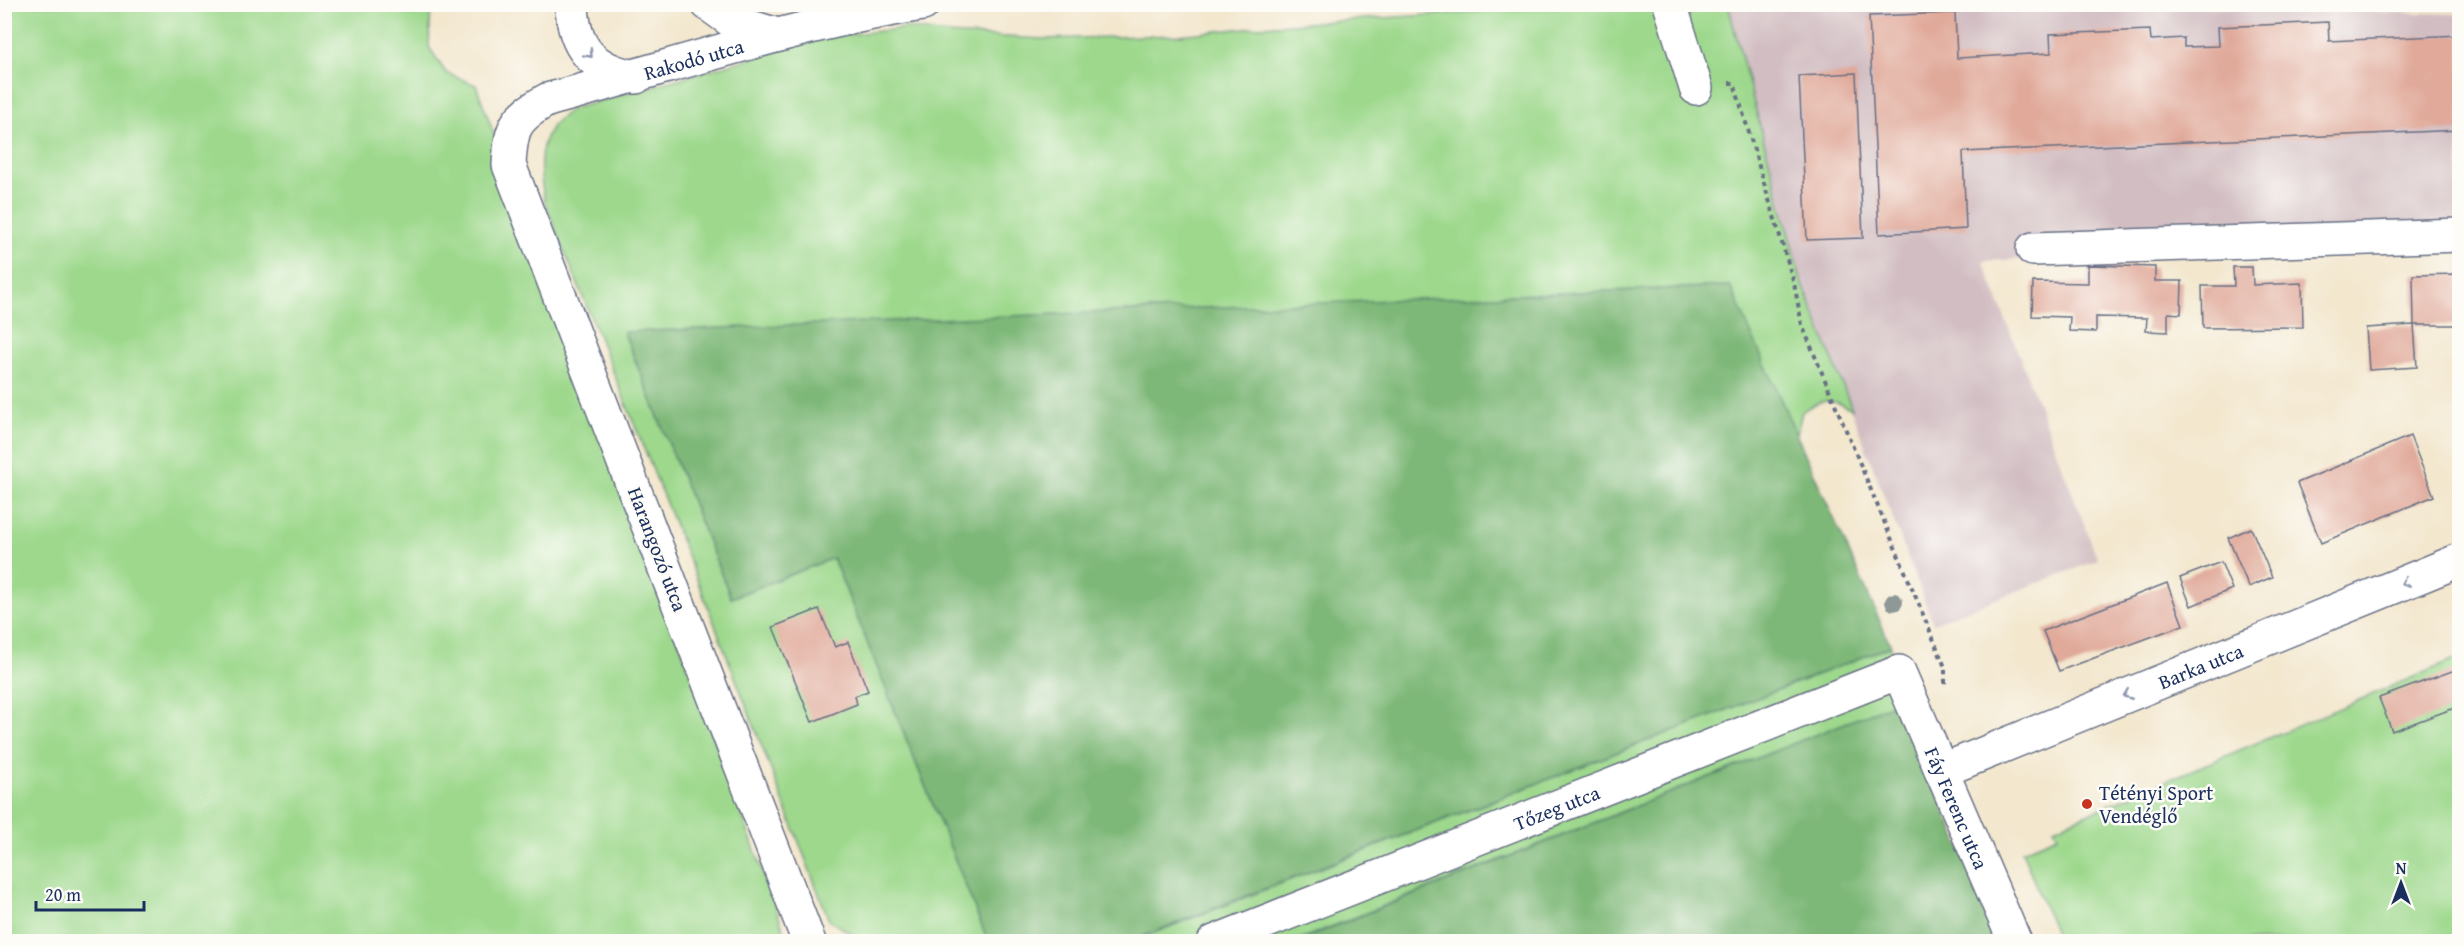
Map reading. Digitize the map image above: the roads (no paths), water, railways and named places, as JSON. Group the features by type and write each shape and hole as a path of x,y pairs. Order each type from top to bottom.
{"street":[{"path":"572,4 576,38 588,54 617,74 636,77"},
{"path":"708,4 733,22 778,35"},
{"name":"Rakodó utca","path":"509,165 511,140 522,114 547,100 636,77 778,35 866,13 923,4"},
{"path":"1670,4 1696,88"},
{"name":"Harangozó utca","path":"509,165 813,938"},
{"path":"2033,249 2460,235"},
{"name":"Barka utca","path":"1941,771 2460,560"},
{"name":"Fáy Ferenc utca","path":"1899,672 2015,942"},
{"name":"Tőzeg utca","path":"1214,942 1899,672"}],"place":[{"name":"Tétényi Sport Vendéglő","path":"2087,804"}]}
